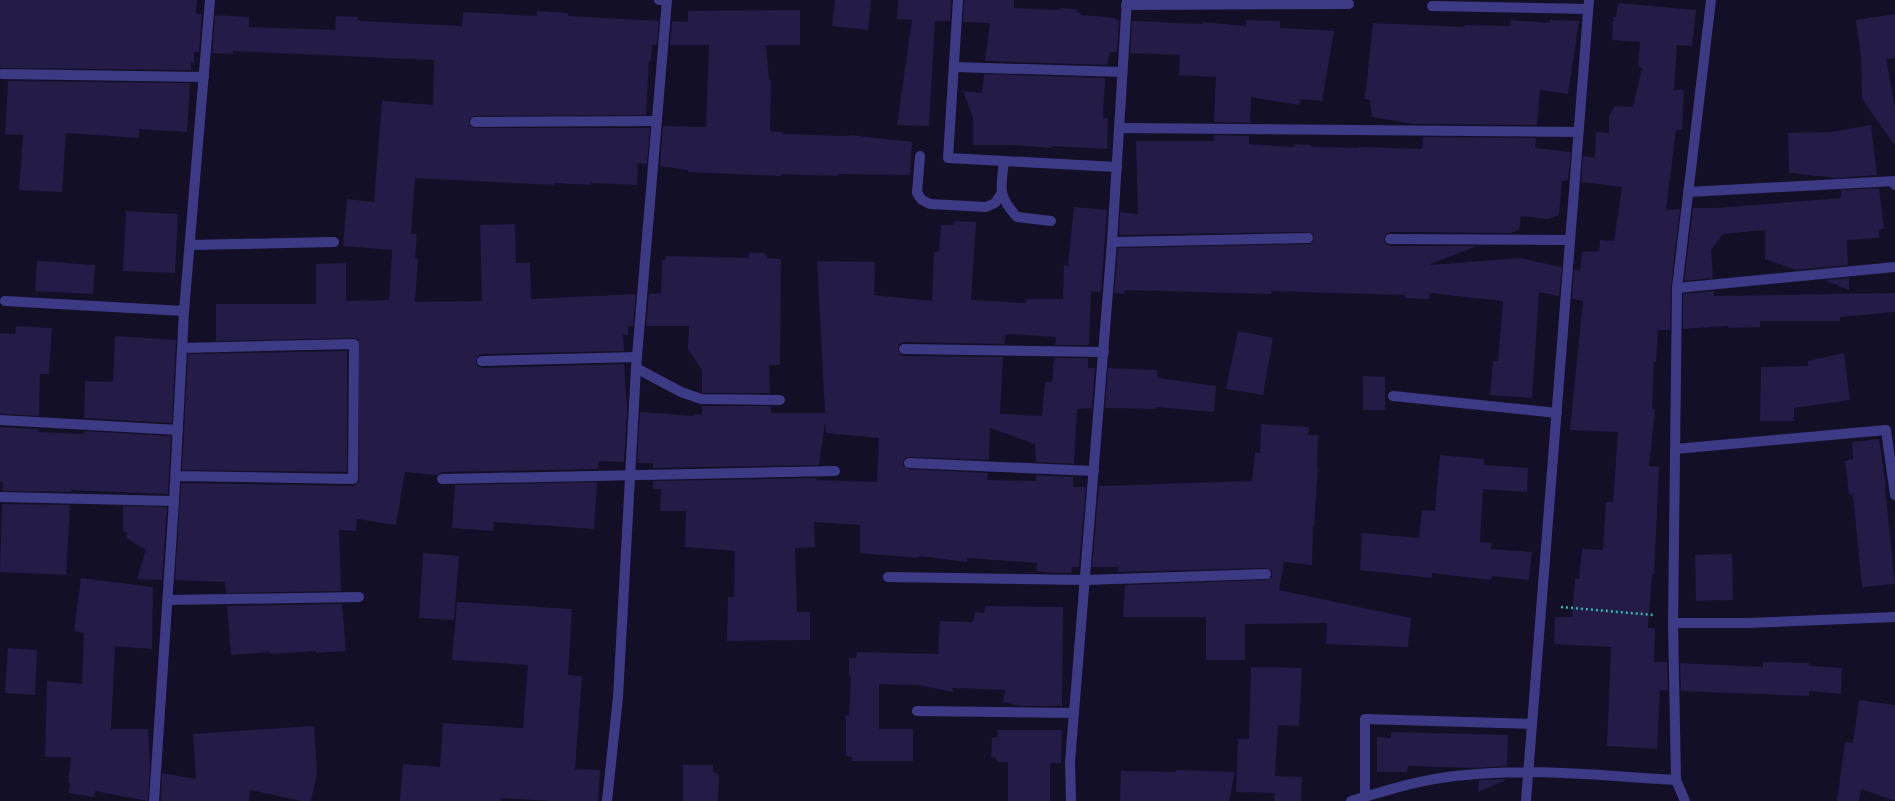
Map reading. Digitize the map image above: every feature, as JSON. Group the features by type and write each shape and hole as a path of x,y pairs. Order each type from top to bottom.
{"street":[{"path":"154,801 176,476 184,311 210,0"},
{"path":"607,801 618,696 636,362 667,0 659,0"},
{"path":"958,0 948,158 1117,166"},
{"path":"1685,801 1676,780 1673,620 1677,288 1711,0"},
{"path":"1072,801 1070,762 1104,352 1127,2 1349,4"},
{"path":"1432,6 1588,4 1526,801"},
{"path":"954,67 1122,72"},
{"path":"2,74 204,77"},
{"path":"475,122 657,121"},
{"path":"1119,128 1578,132"},
{"path":"920,156 918,193 922,200 930,204 986,207 995,203 1001,194 1004,161"},
{"path":"1688,192 1895,180 1895,185"},
{"path":"1001,194 1006,205 1017,217 1051,221"},
{"path":"1112,242 1308,238"},
{"path":"1390,239 1570,240"},
{"path":"190,245 334,242"},
{"path":"1677,288 1895,267"},
{"path":"4,301 184,311"},
{"path":"176,476 353,479 354,344 182,348"},
{"path":"904,349 1104,352"},
{"path":"482,361 636,362 682,392 701,399 780,400"},
{"path":"1393,396 1556,413"},
{"path":"0,420 178,430"},
{"path":"1675,449 1886,430 1895,495"},
{"path":"909,463 1094,471"},
{"path":"442,479 835,471"},
{"path":"0,497 174,501"},
{"path":"888,577 1085,580 1266,574"},
{"path":"168,600 359,597"},
{"path":"1673,620 1748,623 1895,617"},
{"path":"917,711 1074,713"},
{"path":"1365,797 1365,719 1532,724"},
{"path":"1352,801 1400,786 1454,776 1528,772 1676,780"}],"path":[{"path":"1541,605 1673,620"}],"building":[{"path":"0,0 197,0 196,14 202,14 199,52 194,52 194,63 191,62 191,70 0,68"},
{"path":"835,0 871,0 868,30 832,26"},
{"path":"898,0 951,0 950,21 935,21 929,126 897,125 912,20 897,19"},
{"path":"964,0 1014,0 1014,8 1060,10 1060,8 1075,9 1082,15 1115,18 1115,20 1119,20 1117,52 1110,52 1107,65 985,61 990,23 963,22"},
{"path":"1618,3 1696,10 1692,46 1677,45 1674,90 1684,90 1682,130 1676,130 1666,210 1680,209 1671,287 1670,330 1658,330 1656,362 1654,361 1652,409 1655,409 1649,466 1659,467 1654,574 1652,574 1648,628 1655,628 1654,662 1667,662 1668,690 1660,690 1657,749 1607,746 1611,647 1554,644 1555,617 1572,617 1575,579 1579,579 1582,549 1603,550 1606,502 1613,502 1618,432 1570,430 1583,301 1572,299 1574,269 1580,271 1582,252 1599,251 1600,240 1614,241 1622,187 1581,182 1583,155 1595,158 1596,132 1609,133 1609,116 1615,106 1633,107 1642,68 1638,66 1640,42 1612,40 1613,17 1616,17"},
{"path":"800,10 800,45 766,45 769,80 771,81 770,131 783,132 783,134 850,135 912,142 910,175 838,174 838,176 781,174 781,176 688,172 688,170 660,166 663,126 706,127 709,45 670,45 672,21 688,22 688,11"},
{"path":"537,11 568,13 568,16 659,21 657,45 652,45 651,61 649,61 646,115 475,116 469,119 470,126 475,128 650,128 647,164 638,163 637,185 554,183 554,185 415,178 411,234 417,234 415,258 418,259 415,302 482,301 480,225 515,224 516,263 530,263 531,299 636,294 633,326 628,326 628,335 623,335 624,351 482,354 478,356 476,361 477,365 482,368 624,364 627,410 624,462 599,461 598,469 442,472 437,475 405,472 396,525 357,519 356,531 339,530 341,591 226,593 225,582 175,580 181,483 353,486 359,482 359,340 354,338 216,341 216,304 316,304 316,264 346,263 346,301 389,300 392,250 343,246 347,199 374,202 382,101 433,105 434,60 233,51 233,54 212,53 215,15 249,17 249,27 335,30 336,16 358,17 358,21 462,26 463,12 537,16"},
{"path":"1895,14 1895,58 1886,59 1895,107 1895,146 1862,99 1861,57 1856,20"},
{"path":"1246,20 1280,21 1280,28 1334,31 1322,101 1301,99 1299,105 1251,97 1250,123 1214,122 1216,77 1179,75 1180,55 1130,53 1132,21 1203,24 1203,22 1246,26"},
{"path":"1511,20 1550,23 1550,20 1579,21 1568,94 1540,90 1537,125 1413,124 1372,117 1370,100 1365,99 1373,23 1464,27 1465,25 1510,26"},
{"path":"984,74 1105,78 1103,118 1108,118 1107,149 1052,146 1052,148 1013,145 973,145 973,117 963,91 982,93"},
{"path":"8,81 190,83 187,132 139,129 139,138 66,133 62,192 19,190 23,135 5,134"},
{"path":"1871,125 1877,175 1836,178 1789,173 1788,133 1831,132"},
{"path":"1214,135 1249,136 1249,144 1294,147 1294,144 1310,145 1313,147 1422,149 1423,137 1536,138 1535,148 1571,152 1568,180 1562,181 1559,215 1548,219 1521,216 1519,230 1511,233 1390,232 1386,234 1384,239 1385,243 1390,246 1477,246 1430,264 1431,265 1519,258 1562,267 1559,296 1539,292 1532,398 1490,395 1493,361 1498,361 1503,301 1430,293 1429,299 1405,298 1405,295 1271,291 1271,294 1125,290 1124,294 1114,293 1118,248 1308,244 1313,241 1314,235 1308,232 1119,235 1120,212 1138,214 1136,141 1214,141"},
{"path":"1879,188 1884,228 1879,230 1879,238 1847,240 1848,265 1795,270 1765,259 1765,230 1723,234 1711,250 1713,278 1684,281 1693,208 1716,208 1841,198 1841,190"},
{"path":"1074,207 1107,210 1101,292 1091,291 1089,345 1055,345 1056,337 1006,334 1004,344 904,342 899,345 898,349 900,354 904,356 1003,357 1000,414 1042,416 1045,382 1052,382 1054,358 1088,358 1088,368 1095,368 1092,408 1077,409 1074,464 1036,462 1035,444 990,428 989,460 906,457 903,462 903,466 909,469 988,473 987,480 1036,481 1036,475 1073,477 1073,487 1086,487 1079,567 1072,567 1071,573 1053,573 1036,571 1037,563 967,558 967,562 919,556 918,558 860,553 860,525 814,522 815,547 795,548 797,612 810,612 810,640 727,641 728,597 734,597 735,551 685,547 686,511 660,511 661,489 653,489 653,481 817,478 816,480 877,482 879,438 826,433 825,422 819,465 653,468 653,463 637,463 640,412 694,416 694,414 702,415 702,406 771,406 771,413 825,413 817,261 875,262 874,295 932,301 934,252 939,251 941,225 953,225 955,221 976,222 971,300 1026,303 1026,299 1063,299 1064,265 1068,266"},
{"path":"126,211 178,214 175,273 123,271"},
{"path":"750,253 764,253 768,258 781,259 780,365 769,365 770,393 702,393 702,370 688,349 689,326 646,326 649,294 661,293 662,260 665,260 666,256 748,258"},
{"path":"37,261 95,265 93,294 35,291"},
{"path":"1849,278 1849,290 1824,280"},
{"path":"1714,291 1714,296 1895,293 1895,312 1840,317 1840,321 1760,321 1760,327 1728,328 1728,326 1683,329 1683,294"},
{"path":"16,326 52,328 49,374 40,374 39,416 0,414 0,333 15,334"},
{"path":"1238,331 1273,338 1263,395 1226,389"},
{"path":"115,336 176,340 172,423 84,418 85,381 113,382"},
{"path":"347,351 347,472 182,470 188,354"},
{"path":"1844,353 1850,400 1794,408 1794,421 1760,421 1761,367 1808,366 1808,361"},
{"path":"1108,368 1157,370 1158,378 1216,386 1214,412 1156,407 1156,409 1105,408"},
{"path":"1363,376 1385,377 1385,410 1363,410"},
{"path":"1261,424 1309,427 1308,435 1318,435 1318,467 1313,526 1312,565 1284,562 1279,590 1411,618 1408,647 1326,644 1327,623 1245,624 1245,660 1206,660 1206,617 1123,617 1125,585 1266,580 1272,577 1272,571 1266,568 1118,572 1118,567 1092,567 1099,486 1252,481 1255,452 1260,453"},
{"path":"0,427 38,429 38,432 84,434 84,431 171,436 168,494 71,490 71,492 2,491 3,482 0,482"},
{"path":"1879,439 1886,487 1895,584 1862,587 1853,494 1849,495 1845,461 1853,459 1852,442"},
{"path":"1440,455 1484,459 1484,465 1528,468 1527,492 1483,489 1480,542 1492,543 1491,549 1532,552 1529,580 1492,576 1491,580 1432,573 1432,578 1360,570 1362,533 1419,538 1422,510 1435,511"},
{"path":"597,482 594,529 494,522 493,531 452,528 455,485"},
{"path":"2,504 70,505 66,575 0,572"},
{"path":"123,506 167,507 162,580 137,579 146,550 126,538 127,533 123,531"},
{"path":"423,553 459,556 454,620 419,618"},
{"path":"1732,554 1733,600 1696,601 1695,555"},
{"path":"81,578 153,587 152,649 115,646 111,729 148,729 150,770 148,801 95,791 94,797 69,793 70,783 68,782 71,757 45,757 47,681 82,684 84,633 74,631"},
{"path":"457,602 572,609 568,675 582,676 575,769 600,770 598,801 551,801 501,798 501,801 400,801 403,764 440,767 443,723 523,728 528,665 452,660"},
{"path":"342,604 346,651 269,654 269,652 231,655 227,606"},
{"path":"986,606 1063,607 1062,706 1020,706 1003,702 1005,690 952,688 953,692 918,685 879,684 879,729 913,729 913,761 852,761 852,757 846,756 846,715 849,716 851,677 849,675 849,658 856,658 857,652 938,654 940,621 973,622 975,612 984,613"},
{"path":"8,648 37,650 35,695 5,693"},
{"path":"1763,662 1809,663 1809,666 1842,668 1841,694 1809,691 1809,696 1681,691 1680,663 1763,667"},
{"path":"1251,667 1302,668 1299,726 1278,725 1275,776 1302,777 1301,801 1274,801 1275,790 1274,793 1236,792 1238,739 1249,739"},
{"path":"1859,700 1895,705 1895,801 1861,789 1859,801 1837,801 1845,742 1853,743"},
{"path":"314,726 317,773 311,801 301,801 250,790 249,801 161,801 162,773 196,779 193,734"},
{"path":"998,730 1062,730 1061,763 1050,763 1050,801 1008,801 1008,762 997,762 996,758 991,757 992,738 997,737"},
{"path":"1391,732 1508,735 1507,766 1475,768 1408,766 1407,772 1377,772 1377,737 1391,738"},
{"path":"683,765 713,765 713,772 719,774 718,801 683,801"},
{"path":"1176,770 1235,772 1229,801 1120,801 1121,771 1176,772"},
{"path":"1479,780 1506,780 1478,792"}]}
